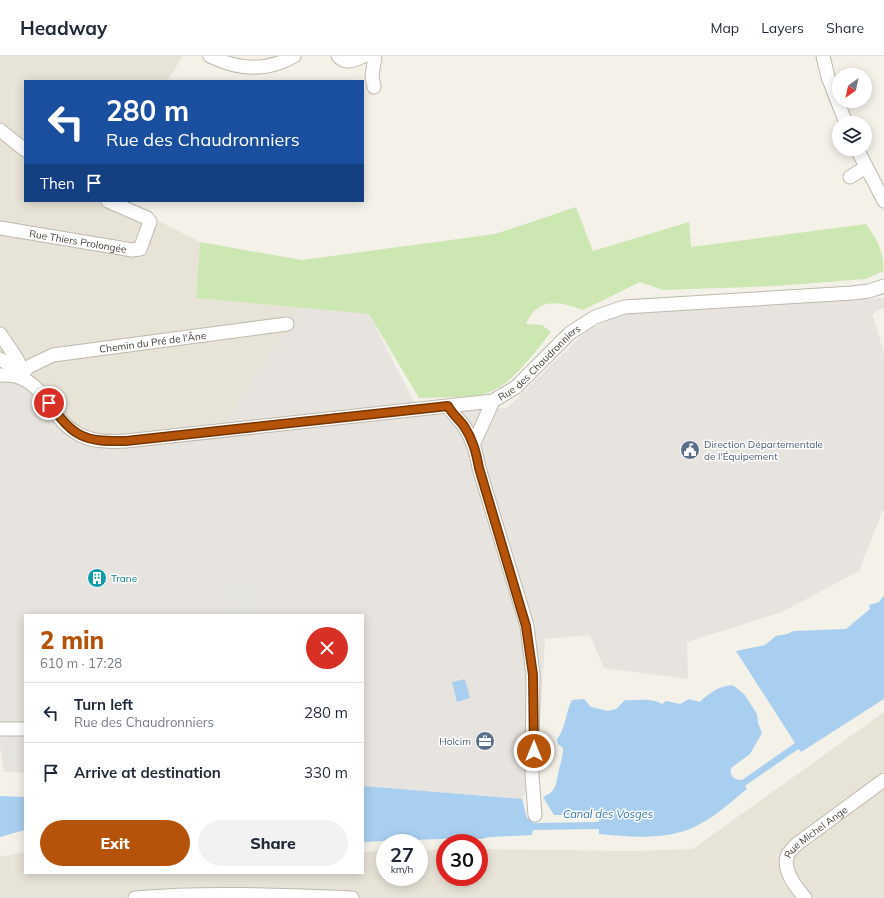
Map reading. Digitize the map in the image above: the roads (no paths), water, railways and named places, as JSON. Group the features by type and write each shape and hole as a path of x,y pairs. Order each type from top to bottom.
{"street":[{"path":"210,56 236,66 265,68 279,64 294,56"},
{"path":"341,58 364,56"},
{"path":"341,58 373,82 374,56"},
{"path":"823,56 828,77 843,116"},
{"path":"0,130 24,149"},
{"path":"860,156 884,201"},
{"path":"850,177 866,167"},
{"name":"Rue Thiers Prolongée","path":"0,228 132,250 140,249 150,222 147,218 110,202"},
{"name":"Rue des Chaudronniers","path":"0,359 22,375 42,394 68,427 89,439 104,442 126,441 492,401 516,387 570,333 595,317 624,307 852,293 869,291 884,286"},
{"name":"Chemin du Pré de l'Âne","path":"22,375 33,364 54,355 287,324"},
{"path":"0,334 17,359 22,375 0,375"},
{"path":"474,443 492,401"},
{"path":"448,406 452,414 463,424 474,443 479,468 526,626 533,675 532,775 535,815"},
{"path":"0,728 24,729"},
{"name":"Rue Michel Ange","path":"805,898 795,886 786,867 788,855 797,844 883,783"},
{"path":"135,898 179,894 258,894 352,898"}],"water":[{"name":"Canal des Vosges","path":"884,596 884,699 801,752 799,749 794,752 745,786 747,789 700,824 677,833 638,837 599,834 599,829 533,830 532,835 488,837 488,834 436,834 436,839 428,840 428,834 376,834 376,842 364,842 364,786 522,799 527,818 532,820 533,823 599,822 599,813 596,810 581,815 554,815 543,797 551,793 556,785 563,748 558,744 557,739 562,731 572,700 584,699 591,707 608,711 616,709 625,700 648,700 662,704 666,701 680,704 689,699 700,702 716,690 725,686 734,686 744,694 757,714 758,723 762,733 750,754 731,768 732,776 742,780 795,743 736,651 765,645 776,636 794,631 846,629 870,609 869,605 879,602"},
{"path":"465,679 470,698 457,702 452,682"},
{"path":"0,796 24,797 24,830 0,837"}],"place":[{"name":"Direction Départementale de l'Équipement","path":"690,450"},
{"name":"Trane","path":"97,578"},
{"name":"Holcim","path":"485,741"}]}
